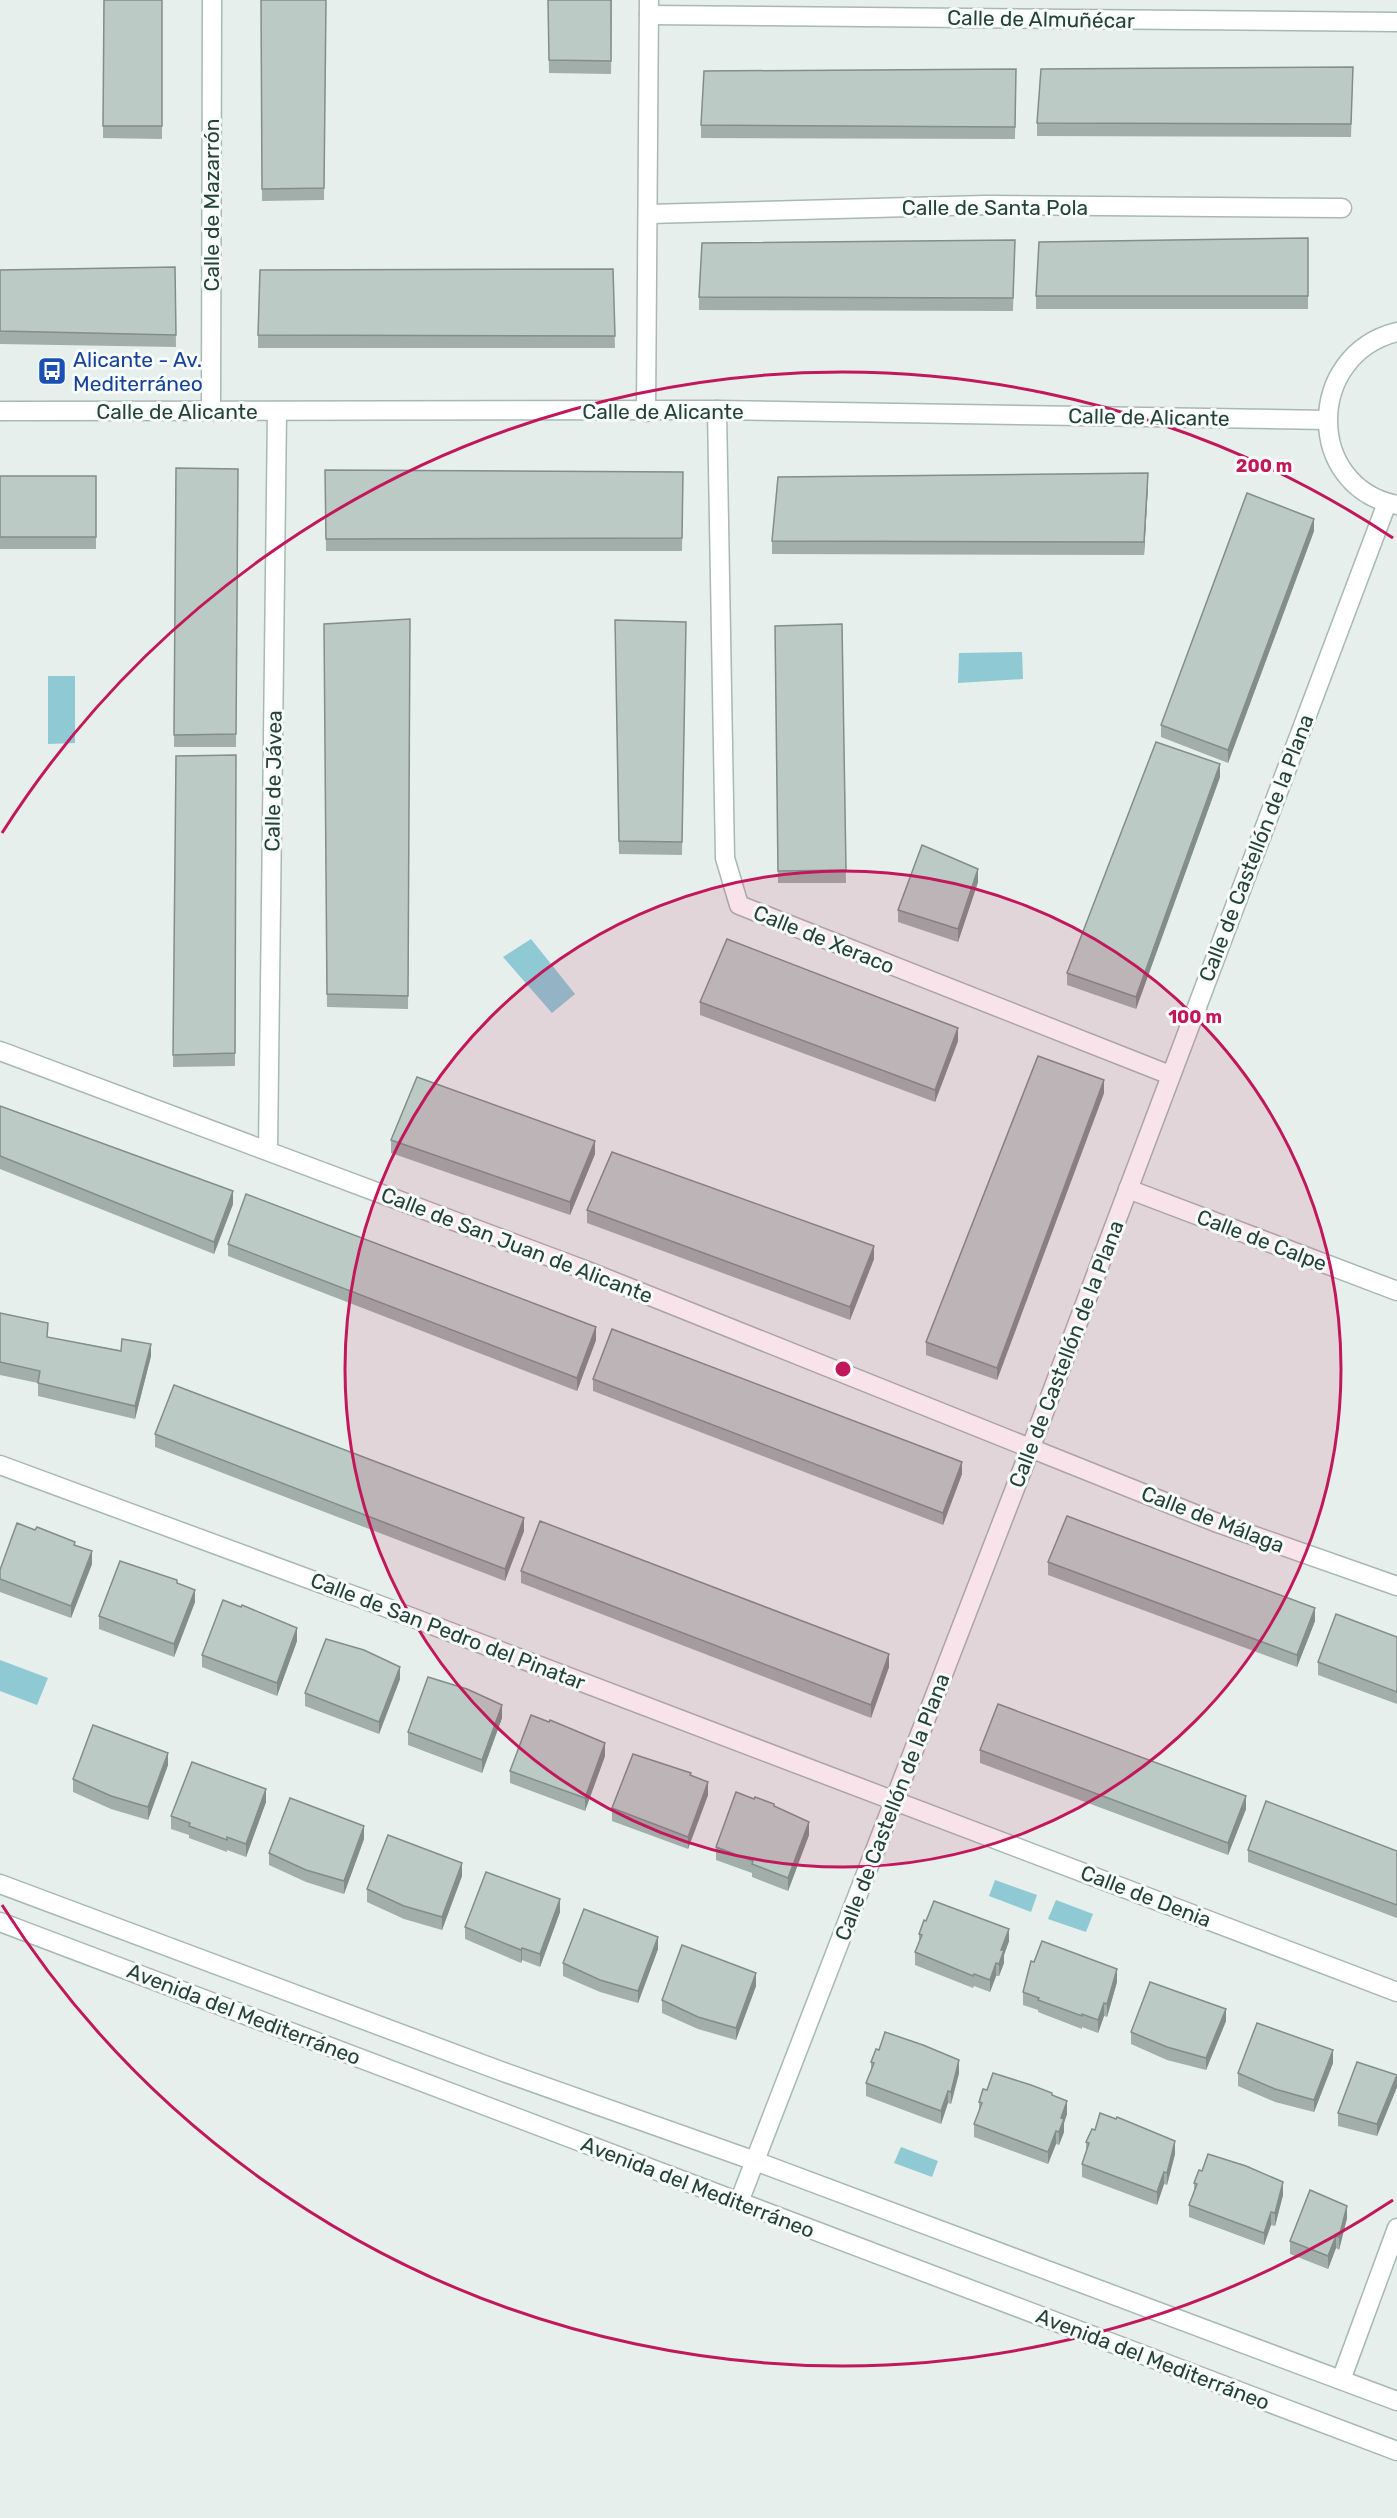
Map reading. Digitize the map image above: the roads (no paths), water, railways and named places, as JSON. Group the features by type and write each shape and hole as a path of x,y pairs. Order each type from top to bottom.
{"street":[{"name":"Calle de Mazarrón","path":"211,410 212,0"},
{"name":"Calle de Almuñécar","path":"649,7 1397,22"},
{"path":"646,412 649,7"},
{"name":"Calle de Santa Pola","path":"648,214 985,205 1342,208"},
{"path":"1392,504 1363,491 1344,471 1331,447 1327,420 1330,394 1341,370 1359,350 1381,336 1397,332"},
{"name":"Calle de Alicante","path":"0,411 646,412 717,410 1327,420"},
{"name":"Calle de Xeraco","path":"717,410 725,858 739,904 1170,1075"},
{"name":"Calle de Jávea","path":"268,1151 277,411"},
{"name":"Calle de Castellón de la Plana","path":"739,2202 1031,1447 1170,1075 1392,504"},
{"name":"Calle de San Juan de Alicante","path":"0,1051 585,1270 1031,1447"},
{"name":"Calle de Calpe","path":"1128,1189 1397,1291"},
{"name":"Calle de Málaga","path":"1031,1447 1215,1522 1397,1586"},
{"name":"Calle de San Pedro del Pinatar","path":"0,1465 896,1800"},
{"name":"Calle de Denia","path":"896,1800 1397,1992"},
{"name":"Avenida del Mediterráneo","path":"0,1884 498,2070 754,2161 1397,2401"},
{"name":"Avenida del Mediterráneo","path":"0,1922 1397,2451"},
{"path":"1341,2380 1397,2228"}],"water":[{"path":"1022,652 1023,679 958,683 959,653"},
{"path":"48,676 75,676 75,743 48,744"},
{"path":"531,939 575,994 552,1013 503,957"},
{"path":"0,1660 48,1678 37,1705 0,1691"},
{"path":"995,1880 1037,1895 1031,1912 989,1896"},
{"path":"1056,1900 1093,1914 1086,1932 1048,1919"},
{"path":"901,2147 938,2161 932,2177 894,2163"}],"place":[{"name":"Alicante - Av. Mediterráneo","path":"52,371"}]}
